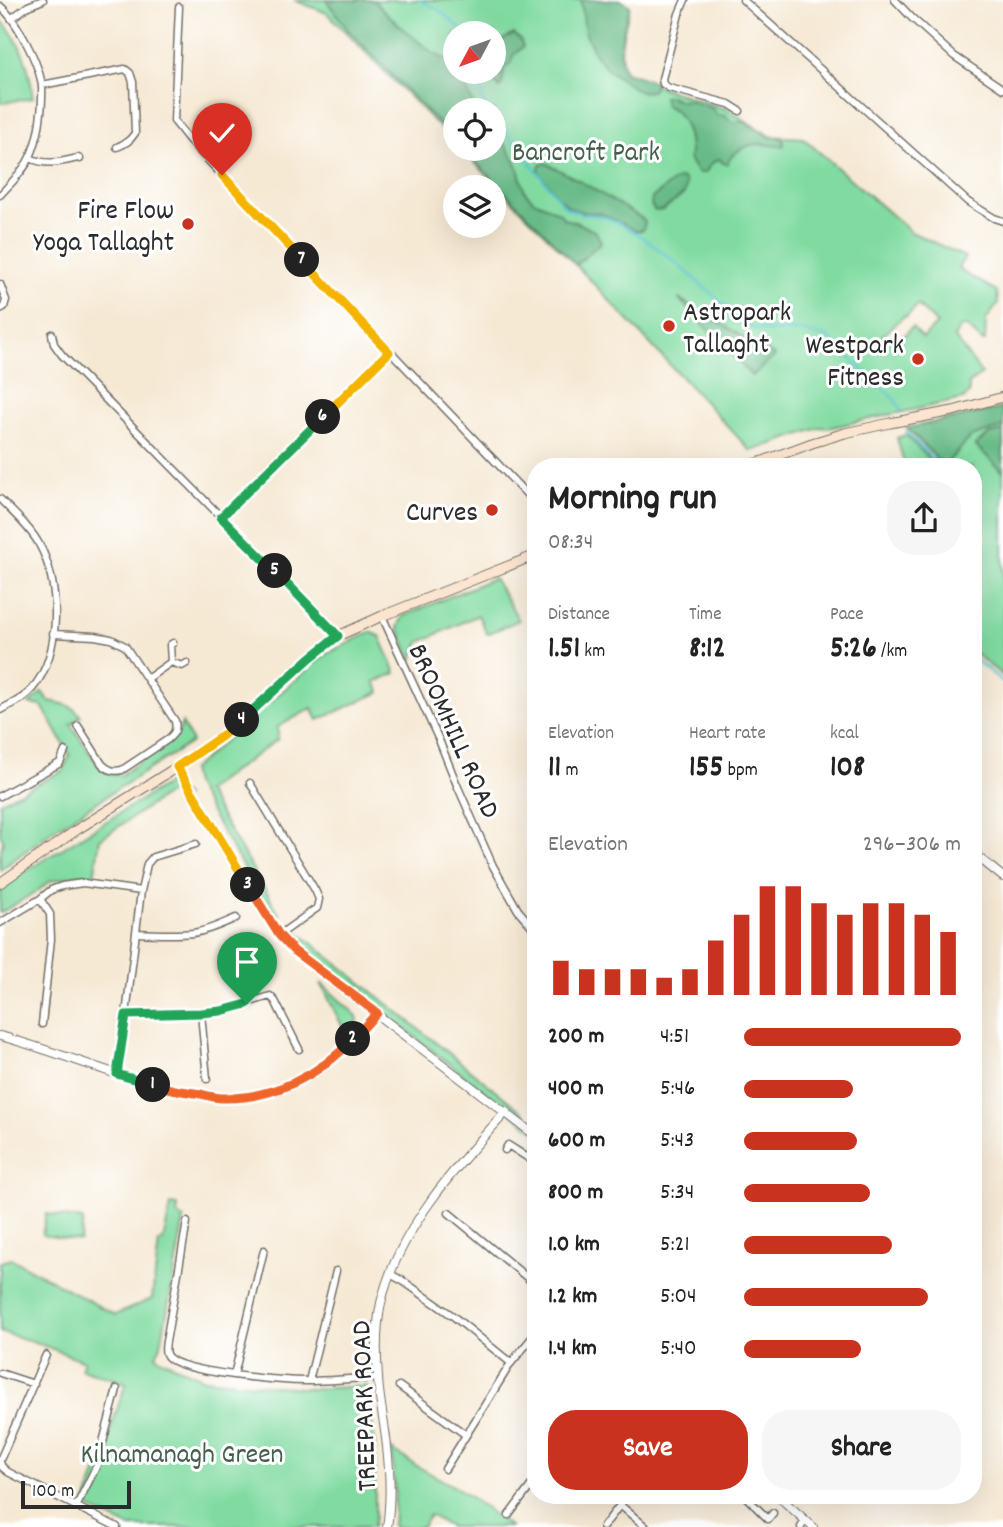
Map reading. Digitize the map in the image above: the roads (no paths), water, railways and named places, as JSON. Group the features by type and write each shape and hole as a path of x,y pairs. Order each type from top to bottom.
{"main road":[{"path":"771,458 845,433 953,411 1003,397"},
{"path":"0,883 222,736 338,636 527,559"}],"street":[{"path":"12,18 28,6 43,0"},
{"path":"685,0 679,14 663,84 729,104 740,111"},
{"path":"743,0 968,202 1003,221"},
{"path":"895,0 954,56 1003,89"},
{"path":"0,6 12,18 29,46 42,85 39,129 30,158 0,195"},
{"path":"179,7 174,121 389,352 527,495"},
{"path":"42,85 125,69 130,73 133,82 135,133 126,143 117,147"},
{"path":"30,158 39,162 56,163 80,159"},
{"path":"0,284 6,300 4,307 0,309"},
{"path":"52,334 54,344 62,355 338,636"},
{"path":"221,517 389,352"},
{"path":"0,499 33,534 45,555 51,573 55,613 46,665 32,690 16,702 0,709"},
{"name":"BROOMHILL ROAD","path":"382,616 493,866 518,910 527,920"},
{"path":"53,634 90,635 111,639 124,646 175,721 176,728 167,740 122,770 114,772 102,764 78,726"},
{"path":"171,662 170,645 173,643"},
{"path":"147,678 171,662"},
{"path":"171,662 182,666 187,663"},
{"path":"0,796 60,764 65,751"},
{"path":"177,767 279,935 294,951 527,1129"},
{"path":"250,783 319,899 317,908 279,935"},
{"path":"117,1074 141,891 147,864 153,857 196,844"},
{"path":"982,860 1003,877"},
{"path":"0,923 51,890 62,886 83,883 141,891"},
{"path":"40,899 50,915 51,939 42,1024"},
{"path":"136,933 194,933 236,918"},
{"path":"126,1015 221,1011 270,996 299,1049"},
{"path":"201,1013 207,1079"},
{"path":"0,1036 182,1092 220,1098 244,1097 293,1083 316,1072 339,1054 377,1013"},
{"name":"TREEPARK ROAD","path":"387,1527 389,1479 378,1378 377,1334 390,1274 431,1199 506,1112"},
{"path":"505,1150 508,1145 527,1157"},
{"path":"449,1213 527,1278"},
{"path":"187,1222 167,1336 168,1357 207,1371 234,1375 309,1381 378,1378"},
{"path":"234,1375 264,1250"},
{"path":"309,1381 336,1271"},
{"path":"390,1274 443,1309 512,1363"},
{"path":"445,1469 512,1363 527,1344"},
{"path":"46,1355 0,1461 2,1467 117,1527"},
{"path":"0,1373 34,1384"},
{"path":"399,1385 466,1434"},
{"path":"76,1507 97,1465 117,1388"},
{"path":"509,1515 527,1491"},
{"path":"753,1504 768,1518 773,1513"},
{"path":"786,1504 806,1525"},
{"path":"603,1527 620,1506 646,1527"}],"waterway":[{"path":"420,0 452,21"},
{"path":"481,84 482,98"},
{"path":"506,132 566,208 582,214 604,217 644,238 751,328 800,331 827,337 894,399 901,409"},
{"path":"906,432 932,458"},
{"path":"982,665 1003,682"}],"place":[{"name":"Fire Flow Yoga Tallaght","path":"188,224"},
{"name":"Astropark Tallaght","path":"669,326"},
{"name":"Westpark Fitness","path":"918,359"},
{"name":"Curves","path":"492,510"}],"park label":[{"name":"Bancroft Park","path":"586,150"},
{"name":"Kilnamanagh Green","path":"182,1452"}]}
